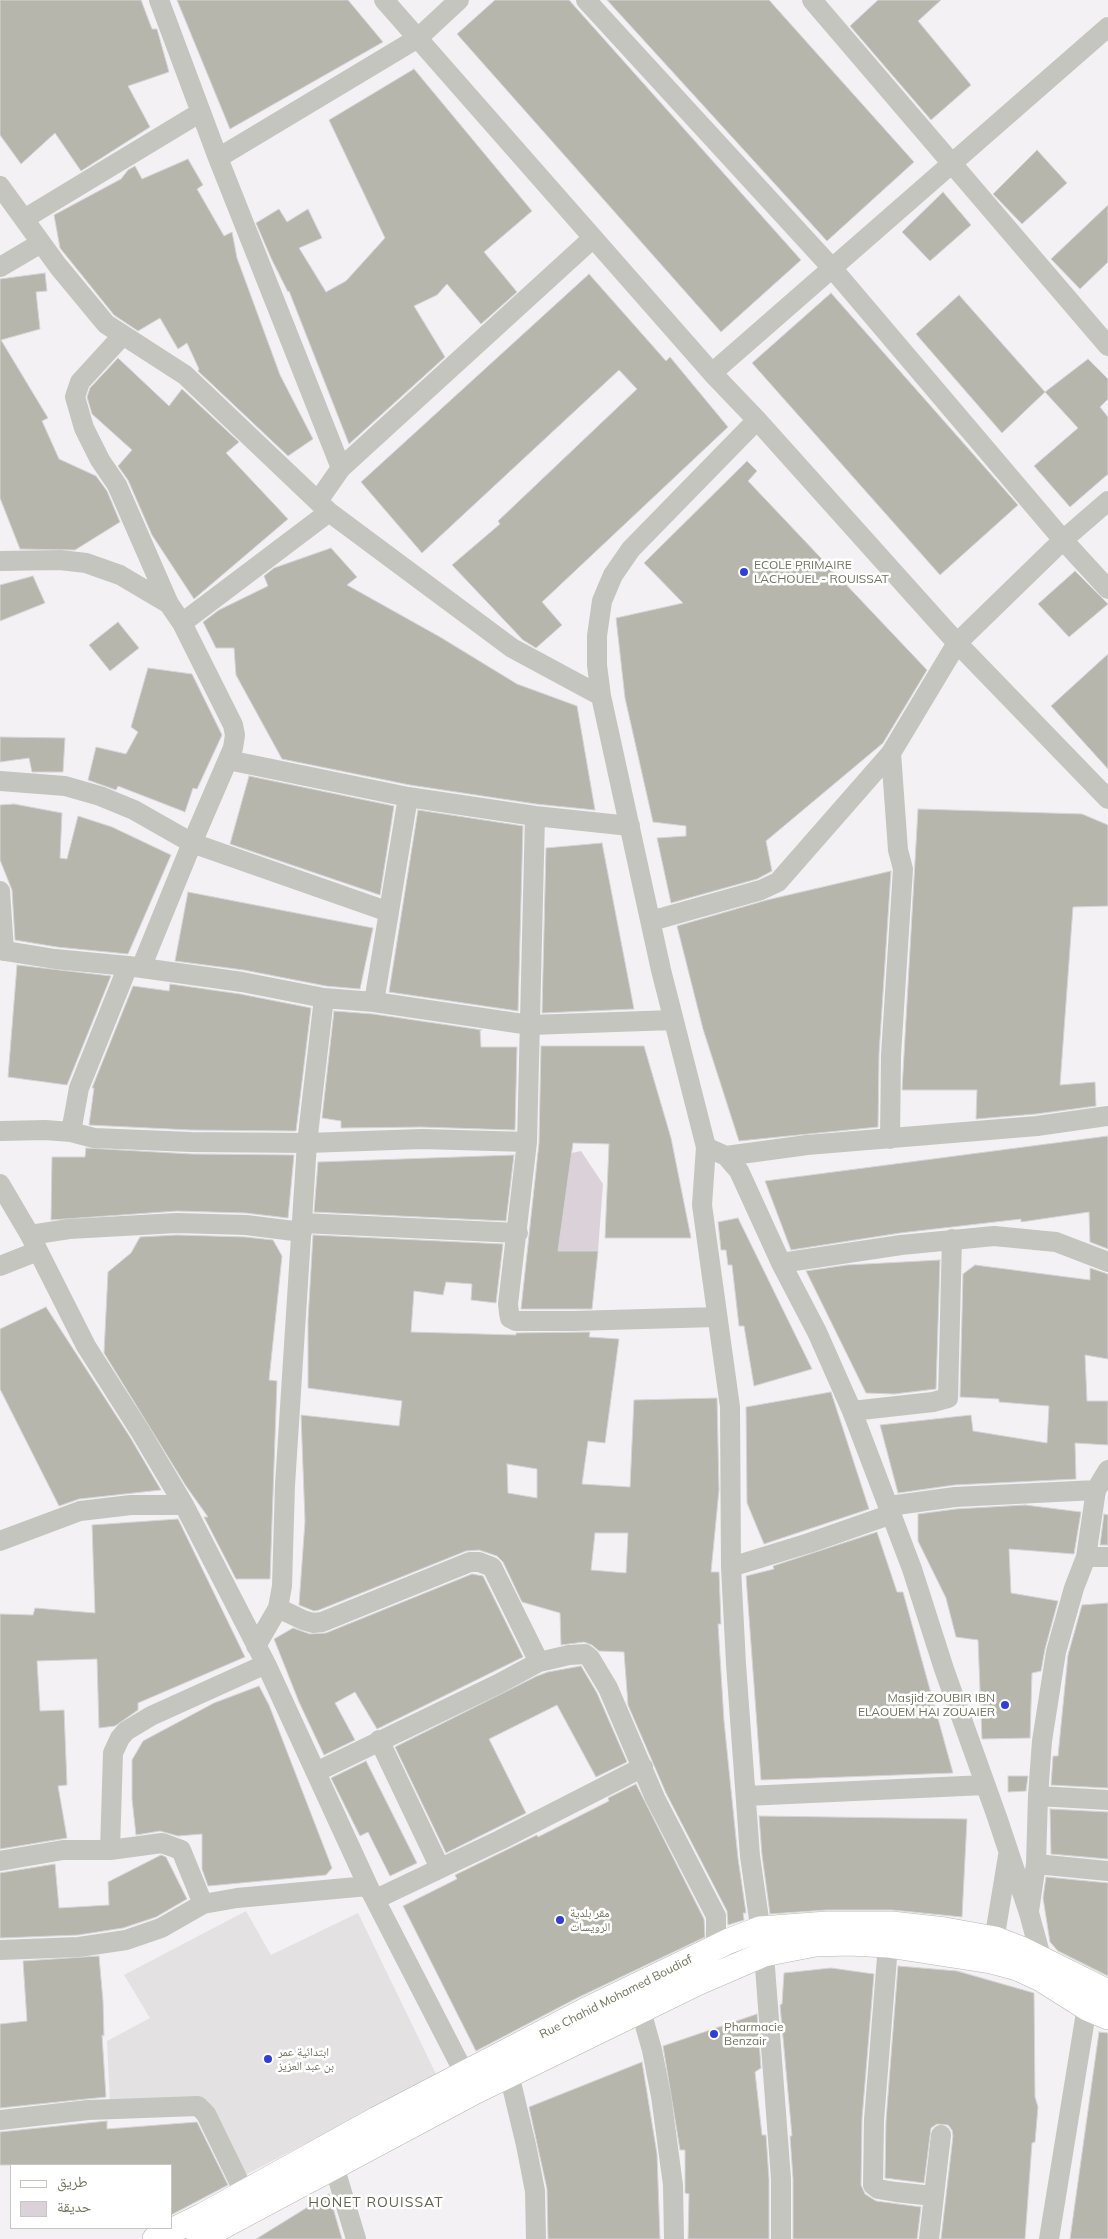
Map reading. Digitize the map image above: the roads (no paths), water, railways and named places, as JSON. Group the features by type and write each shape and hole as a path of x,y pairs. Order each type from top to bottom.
{"main road":[{"name":"Rue Chahid Mohamed Boudiaf","path":"470,2083 509,2074 638,1998 729,1941 760,1929 827,1924 892,1924 945,1930 993,1950 1017,1968 1041,1968 1098,2000"},
{"name":"Rue Chahid Mohamed Boudiaf","path":"199,2239 330,2156 638,1998 697,1983 764,1954 815,1944 849,1942 993,1950"},
{"name":"Rue Chahid Mohamed Boudiaf","path":"155,2239 202,2216 244,2192 330,2156"}],"street":[{"path":"159,0 218,158 341,468"},
{"path":"384,0 712,373 757,420 957,643 1108,799"},
{"path":"218,158 418,38 459,0"},
{"path":"586,0 832,268 1108,589"},
{"path":"812,0 1108,346"},
{"path":"712,373 1108,27"},
{"path":"24,219 201,112"},
{"path":"0,186 41,243 106,324 185,375 324,506 512,648 601,696"},
{"path":"182,623 324,506 341,468 593,238"},
{"path":"0,267 41,243"},
{"path":"71,1132 79,1088 192,843 233,748 235,735 233,725 182,623 169,604 117,485 100,460 84,428 75,397 80,382 123,335"},
{"path":"757,420 631,549 613,575 602,601 597,636 597,665 601,696 673,1020 706,1147 702,1205 730,1408 731,1567 750,1856 764,1954 780,2179 780,2239"},
{"path":"651,922 761,890 778,882 891,753 957,643 1108,500"},
{"path":"0,561 60,560 86,564 120,575 169,604"},
{"path":"890,1139 891,1055 903,868 898,850 891,753"},
{"path":"228,760 408,797 535,816 630,826"},
{"path":"0,781 66,786 100,796 134,810 192,843 389,912"},
{"path":"374,1002 408,797"},
{"path":"535,816 527,1142 518,1233 508,1304 510,1318 516,1321 573,1321 716,1317"},
{"path":"0,891 2,951 55,959 135,967 242,982 324,998 374,1002 530,1025 673,1020"},
{"path":"256,1646 278,1608 282,1586 285,1485 308,1143 324,998"},
{"path":"726,1156 807,1145 1053,1124 1108,1116"},
{"path":"0,1131 45,1130 71,1132 88,1138 104,1139 308,1143 422,1138 527,1142"},
{"path":"706,1147 726,1156 739,1171 780,1263 817,1332 852,1411 891,1510 1029,1913 1041,1968"},
{"path":"0,1184 34,1243 86,1346 184,1505 266,1664 372,1892 470,2083"},
{"path":"0,1266 34,1243 69,1229 177,1223 518,1233"},
{"path":"780,1263 837,1253 952,1239 994,1236 1056,1242 1108,1262"},
{"path":"852,1411 933,1402 948,1398 952,1239"},
{"path":"1029,1913 1036,1864 1042,1741 1056,1652 1074,1588 1086,1557 1096,1490 1108,1470"},
{"path":"731,1567 809,1543 891,1510 954,1497 1096,1490"},
{"path":"0,1541 80,1511 130,1505 184,1505"},
{"path":"1086,1557 1108,1557"},
{"path":"278,1608 303,1620 313,1623 322,1622 470,1562 479,1562 492,1567 539,1662"},
{"path":"316,1772 498,1684 539,1662 584,1654 590,1658 608,1688 655,1798 716,1916 716,1935 729,1941"},
{"path":"110,1850 113,1753 120,1738 126,1731 151,1716 266,1664"},
{"path":"379,1740 440,1868"},
{"path":"0,1950 79,1947 126,1940 162,1928 203,1904 245,1897 372,1892 440,1868 643,1767"},
{"path":"746,1796 985,1786"},
{"path":"1038,1796 1108,1800"},
{"path":"0,1861 63,1850 110,1850 162,1843 182,1850 203,1904"},
{"path":"993,1950 1008,1854"},
{"path":"1036,1864 1108,1871"},
{"path":"888,1945 874,2120 873,2185 878,2189 933,2196"},
{"path":"638,1998 652,2050 661,2096 673,2185 674,2239"},
{"path":"1049,2239 1098,2000"},
{"path":"509,2074 526,2145 534,2191 536,2239"},
{"path":"0,2120 88,2110 198,2106 206,2114 244,2192"},
{"path":"929,2239 941,2135"},
{"path":"330,2156 356,2239"}],"place":[{"name":"ECOLE PRIMAIRE LACHOUEL - ROUISSAT","path":"744,572"},
{"name":"Masjid ZOUBIR IBN ELAOUEM HAI ZOUAIER","path":"1005,1705"},
{"name":"مقر بلدية الرويسات","path":"560,1920"},
{"name":"Pharmacie Benzair","path":"714,2034"},
{"name":"ابتدائية عمر بن عبد العزيز","path":"268,2059"}],"district":[{"name":"HONET ROUISSAT","path":"376,2203"}]}
